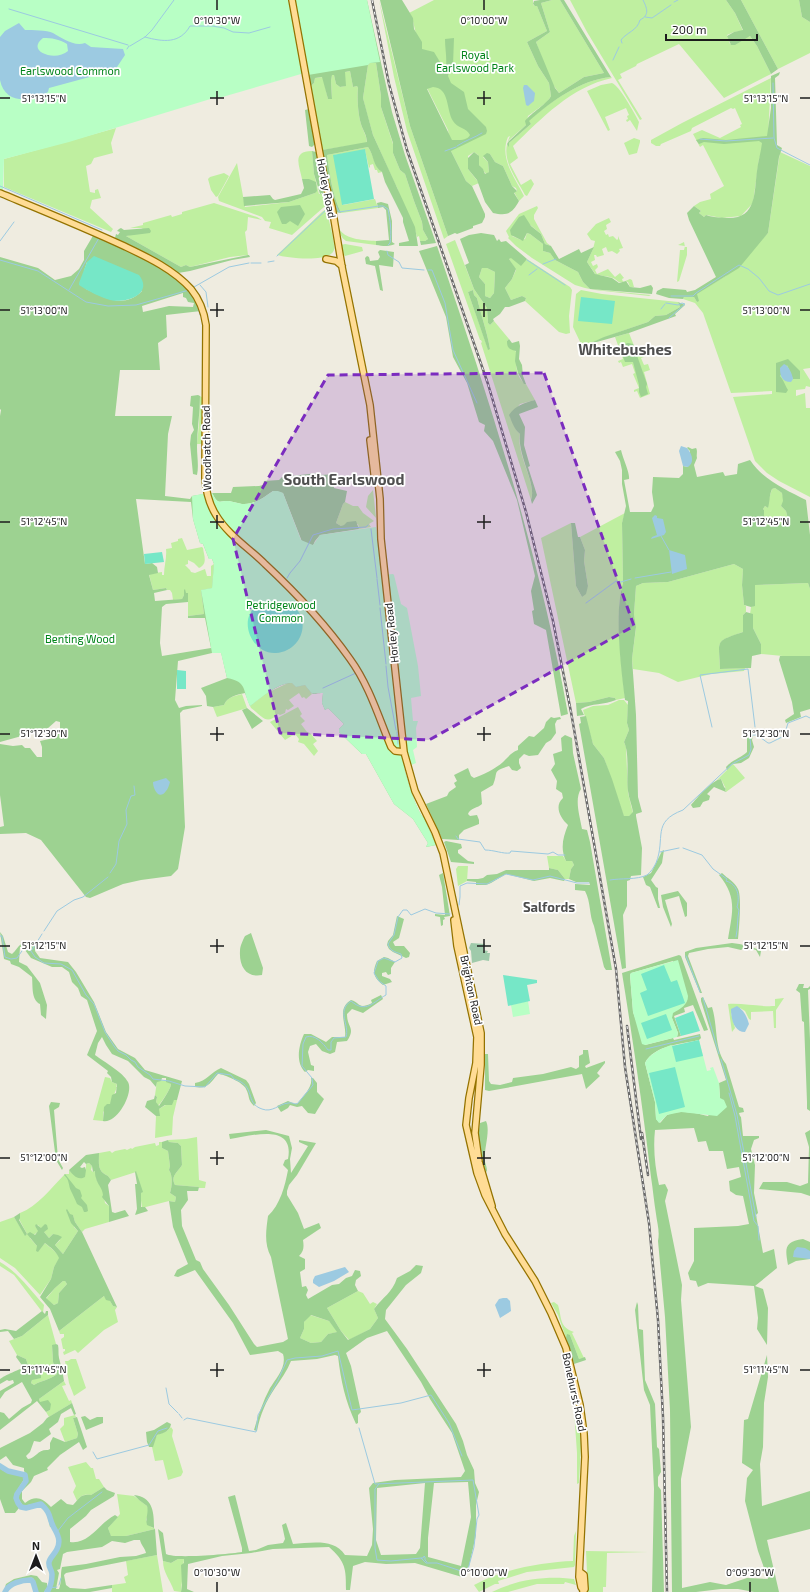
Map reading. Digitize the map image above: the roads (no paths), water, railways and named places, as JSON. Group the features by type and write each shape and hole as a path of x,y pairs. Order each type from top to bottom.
{"main road":[{"name":"Horley Road","path":"292,0 325,182 332,207 342,267 370,405 377,465 384,573 404,752"},
{"name":"Woodhatch Road","path":"0,193 102,236 133,251 166,269 191,290 203,309 205,320 205,478 206,492 212,508 226,529 276,574 339,644 356,667 365,684 391,747 395,751 404,752"},
{"path":"326,259 336,261 342,267"},
{"name":"Brighton Road","path":"404,752 415,791 440,844 481,1033 481,1065 477,1098"},
{"name":"Brighton Road","path":"449,882 457,943 477,1037 476,1063 469,1098"},
{"name":"Bonehurst Road","path":"469,1098 466,1125 477,1173 485,1194 505,1234 521,1258 546,1302 566,1348 572,1369 580,1405 584,1434 585,1457 580,1572 581,1587 583,1591"},
{"name":"Bonehurst Road","path":"477,1098 475,1133 476,1147 492,1206"}],"water":[{"path":"19,23 25,30 50,32 72,43 85,43 91,47 123,49 125,55 117,67 108,72 49,88 48,92 34,98 20,99 7,94 0,80 0,37 5,31","holes":["43,38 58,40 67,44 68,51 56,56 44,54 38,47 38,43"]},
{"path":"524,85 527,85 535,93 534,101 528,106 526,105 523,88"},
{"path":"784,364 791,373 793,379 791,382 785,381 780,374 780,368"},
{"path":"681,446 687,448 691,455 692,463 688,467 683,466 679,451"},
{"path":"655,515 657,518 663,519 666,532 664,535 651,539 657,535 652,518"},
{"path":"669,550 685,555 687,569 672,574"},
{"path":"166,778 170,782 167,790 161,795 155,791 153,782"},
{"path":"737,1006 746,1016 749,1024 745,1032 738,1030 733,1021 731,1009"},
{"path":"797,1247 805,1248 810,1251 810,1259 793,1257 794,1251"},
{"path":"345,1267 349,1272 334,1281 319,1287 313,1283 315,1276"},
{"path":"507,1298 510,1301 511,1311 500,1318 495,1305 499,1299"}],"waterway":[{"path":"130,46 145,37 152,30 174,0"},
{"path":"622,43 621,40 623,37 637,27 640,20 646,14 647,11 643,0"},
{"path":"674,2 678,0"},
{"path":"645,17 652,18 671,5"},
{"path":"9,9 128,45"},
{"path":"145,37 158,40 176,39 186,32 190,26 212,26 224,28 233,32 249,33 270,27"},
{"path":"613,60 619,47"},
{"path":"773,83 774,138 777,148 810,165"},
{"path":"457,146 482,133"},
{"path":"700,139 726,141 773,138"},
{"path":"445,151 456,147"},
{"path":"0,186 102,230"},
{"path":"336,206 339,212 379,206 383,206 388,209 391,235 390,243 388,245"},
{"path":"277,256 325,211"},
{"path":"0,241 14,222"},
{"path":"69,290 99,238"},
{"path":"387,251 388,255 399,262 402,268 424,270"},
{"path":"543,264 556,259"},
{"path":"0,260 38,271 86,302 108,306 136,305 189,290"},
{"path":"527,260 565,285"},
{"path":"268,262 274,261"},
{"path":"194,287 229,267 249,263"},
{"path":"251,263 261,263"},
{"path":"671,296 693,296 739,265 748,269 759,278 769,291 778,295 810,284"},
{"path":"529,275 537,269"},
{"path":"428,270 432,270 445,303 453,350 477,403"},
{"path":"200,285 206,292 208,307"},
{"path":"188,291 197,303 200,315"},
{"path":"666,303 678,305 682,303 685,304 669,318"},
{"path":"661,309 665,304"},
{"path":"287,578 300,561 313,535 333,529 366,527 368,525"},
{"path":"371,529 377,578"},
{"path":"661,536 669,550"},
{"path":"241,539 251,548"},
{"path":"262,558 284,579"},
{"path":"635,578 671,572"},
{"path":"377,579 380,605"},
{"path":"586,603 616,581 621,582 631,579"},
{"path":"380,608 386,664"},
{"path":"339,639 351,656"},
{"path":"386,666 388,687 396,730"},
{"path":"712,727 700,675 748,669 755,727"},
{"path":"323,688 356,673"},
{"path":"610,880 639,878 650,872 656,863 659,854 663,825 673,815 683,810 732,764 749,755 751,749 750,738 752,735 757,735 770,743 784,736 788,723 806,716 810,718"},
{"path":"397,732 398,744"},
{"path":"110,873 116,864 119,841 127,824 126,810 131,796 135,795 134,786"},
{"path":"456,836 458,839 480,842 485,850 507,853 510,853 511,851 548,854 553,852 558,855 565,855"},
{"path":"660,852 679,848"},
{"path":"683,848 702,855 713,869 727,879 726,881 736,888 738,895 737,907 739,910 736,937"},
{"path":"459,905 460,886 467,883 487,884 506,874 533,880 550,876 577,883 589,883"},
{"path":"44,931 57,911 74,900 83,897 108,877"},
{"path":"0,936 2,936 5,957 11,959 17,958 24,948 31,951 35,957 44,963 61,964 72,970 86,995 94,1004 105,1032 114,1046 118,1051 135,1062 138,1067 150,1075 153,1079 169,1081 185,1086 205,1087 217,1073 231,1075 234,1079 246,1086 253,1103 262,1109 269,1110 289,1103 297,1104 313,1085 312,1078 302,1066 303,1044 306,1037 309,1036 316,1038 328,1050 331,1050 331,1042 334,1038 346,1037 347,1032 344,1009 347,1005 351,1001 361,1007 369,1006 386,995 386,986 379,981 374,973 378,961 384,958 395,962 402,958 401,954 391,950 388,944 394,935 398,917 403,910 407,910 411,915 425,909 436,913 450,914"},
{"path":"32,950 42,934"},
{"path":"686,956 700,992"},
{"path":"703,998 719,1054"},
{"path":"646,1049 699,1036"},
{"path":"721,1059 737,1115 756,1217"},
{"path":"729,1093 735,1116 754,1221 758,1226 759,1240"},
{"path":"184,1420 187,1418 256,1432 258,1415 278,1380 287,1360 322,1356 338,1351 352,1410 401,1403 431,1395 449,1423 462,1456"},
{"path":"166,1388 169,1404 178,1413"},
{"path":"179,1414 182,1418"},
{"path":"93,1452 97,1459 149,1445 158,1431 167,1428"},
{"path":"359,1428 375,1484 473,1480 479,1515 477,1519 474,1547 467,1573 437,1563 426,1563 421,1558 424,1556 427,1562"},
{"path":"0,1466 8,1471 25,1475 26,1481 17,1494 16,1498 18,1503 21,1507 26,1508 41,1504 48,1513 58,1536 58,1546 49,1562 52,1576 47,1592"},
{"path":"379,1484 375,1489 375,1548 377,1560 391,1561 421,1558"},
{"path":"57,1532 68,1518 102,1492"},
{"path":"59,1585 61,1578"},
{"path":"5,1592 9,1586 31,1580 36,1592"},
{"path":"49,1588 57,1587"}],"railway":[{"path":"372,0 389,84 407,150 488,384 526,512 553,621 571,712 616,969 625,1067 649,1223 658,1320 663,1417 667,1592"},
{"path":"627,1026 641,1139"},
{"path":"642,1133 648,1175"}],"district":[{"name":"Whitebushes","path":"625,349"},
{"name":"South Earlswood","path":"344,479"},
{"name":"Salfords","path":"549,907"}],"park label":[{"name":"Royal Earlswood Park","path":"475,60"},
{"name":"Earlswood Common","path":"70,70"},
{"name":"Petridgewood Common","path":"281,610"},
{"name":"Benting Wood","path":"80,638"}]}
